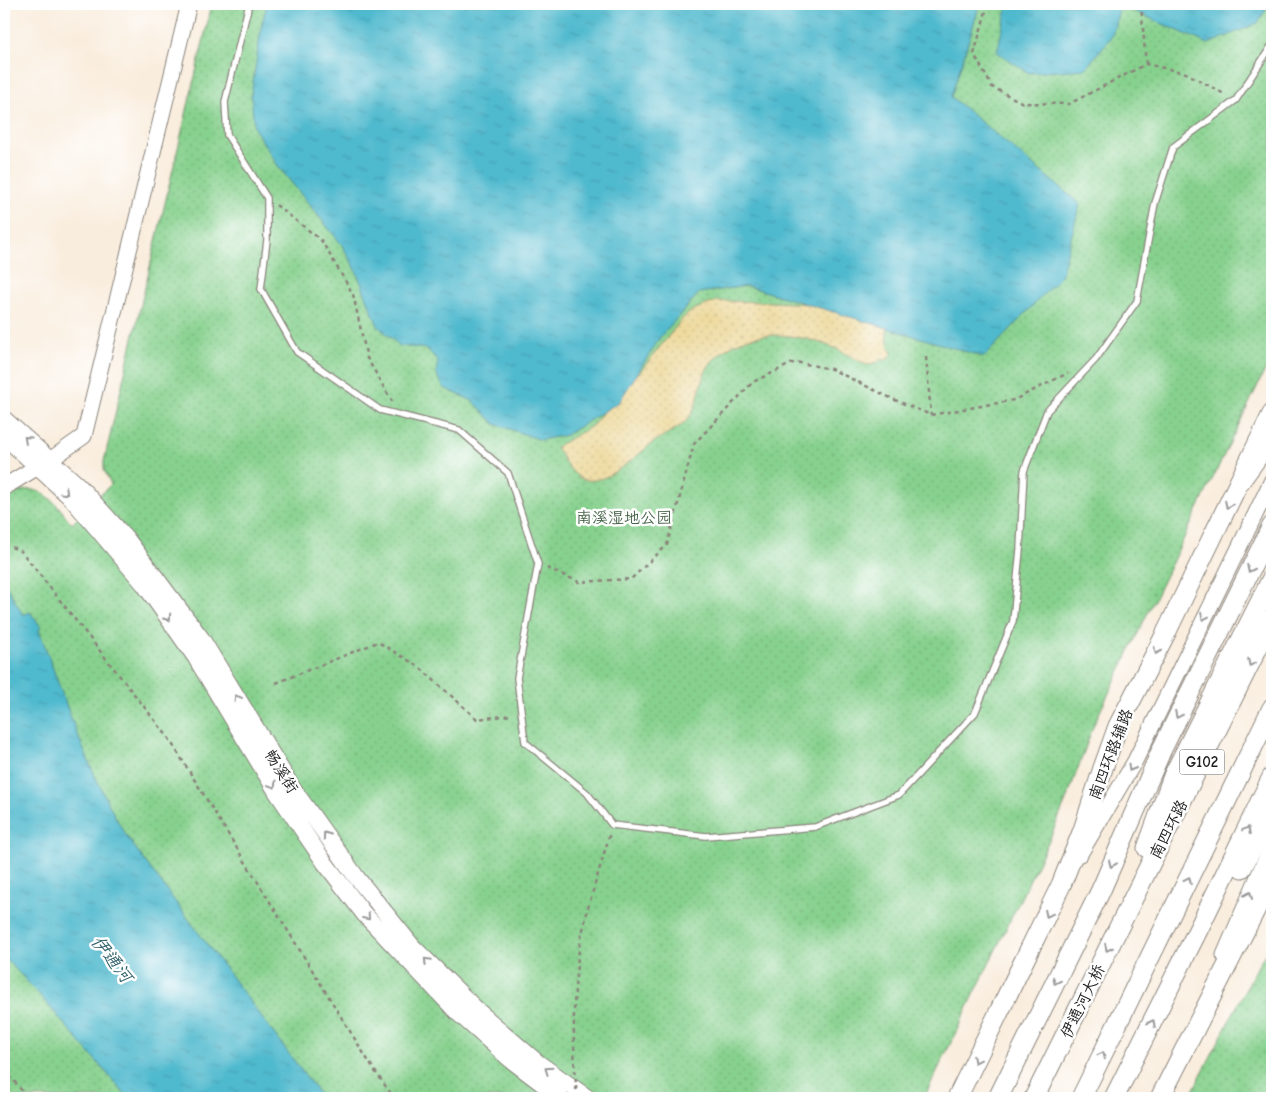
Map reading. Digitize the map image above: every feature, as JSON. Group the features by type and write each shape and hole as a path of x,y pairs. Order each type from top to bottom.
{"main road":[{"name":"南四环路辅路","path":"958,1097 1062,885 1083,830 1118,726 1272,414"},
{"name":"畅溪街","path":"4,419 44,463 144,584 196,658 278,794 364,914 458,1013 511,1060 561,1098"},
{"name":"畅溪街","path":"4,436 79,486 126,538 195,630 293,789 357,878 412,947 478,1011 537,1062 588,1098"},
{"path":"1238,484 1272,437"},
{"path":"4,487 44,463"},
{"path":"998,1098 1101,890 1162,749 1272,526"},
{"path":"1130,904 1173,776 1272,578"},
{"name":"南四环路","path":"1130,904 1272,619"},
{"name":"G102","path":"1081,1098 1272,708"},
{"path":"1134,812 1195,734"},
{"path":"1114,1098 1272,777"},
{"path":"1197,932 1237,878 1272,809"},
{"path":"1160,1098 1272,877"},
{"name":"伊通河大桥","path":"1034,1098 1130,904"}],"street":[{"path":"44,463 84,436 189,4"},
{"path":"1062,885 1135,761 1272,480"},
{"path":"1190,1037 1272,844"}],"lane":[{"path":"249,4 225,102 226,135 267,198 267,240 261,289 297,352 380,410 459,430 508,473 538,564 517,678 525,742 587,793 612,825 706,836 815,828 899,795 975,713 1013,622 1020,550 1024,471 1047,411 1096,359 1138,301 1155,203 1173,147 1236,100 1272,45"}],"path":[{"path":"988,4 974,54 992,87 1023,103 1068,104 1146,64 1186,73 1236,100"},
{"path":"1141,4 1146,64"},
{"path":"267,198 321,240 353,294 367,358 400,415"},
{"path":"926,357 931,415"},
{"path":"538,564 580,582 631,579 667,545 694,444 753,382 794,362 831,369 931,415 1014,400 1072,371"},
{"path":"4,544 21,551 168,737 374,1070 394,1098"},
{"path":"276,683 378,642 418,666 477,719 521,714"},
{"path":"577,1098 573,1048 579,950 588,908 612,825"},
{"path":"4,1070 28,1098"}],"green space":[{"name":"南溪湿地公园","path":"212,4 1272,4 1272,356 1094,724 1051,836 924,1098 4,1098 4,496 7,500 25,490 40,492 58,506 72,524 111,484 104,470 104,461"},
{"path":"1272,944 1272,1098 1189,1098 1261,960"}],"sand":[{"path":"717,301 827,305 890,322 887,338 892,354 887,360 881,359 878,362 867,365 837,349 802,338 777,335 753,337 741,341 730,346 711,363 703,379 692,413 685,422 661,437 624,466 605,477 586,480 576,475 556,447 592,426 619,390 640,372 683,318 693,310"}],"water":[{"path":"267,4 980,4 951,97 1080,204 1061,276 984,357 747,286 699,293 661,336 619,402 566,435 541,440 495,424 473,401 444,388 436,373 438,361 427,349 400,346 378,326 355,268 342,245 278,166 254,128 251,95 262,23"},
{"path":"1008,4 1268,4 1258,23 1208,44 1120,5 1112,36 1085,69 1029,73 997,52"},
{"name":"伊通河","path":"4,582 23,615 30,612 41,627 39,630 78,736 100,788 127,837 322,1098 128,1098 36,991 4,957"}]}
